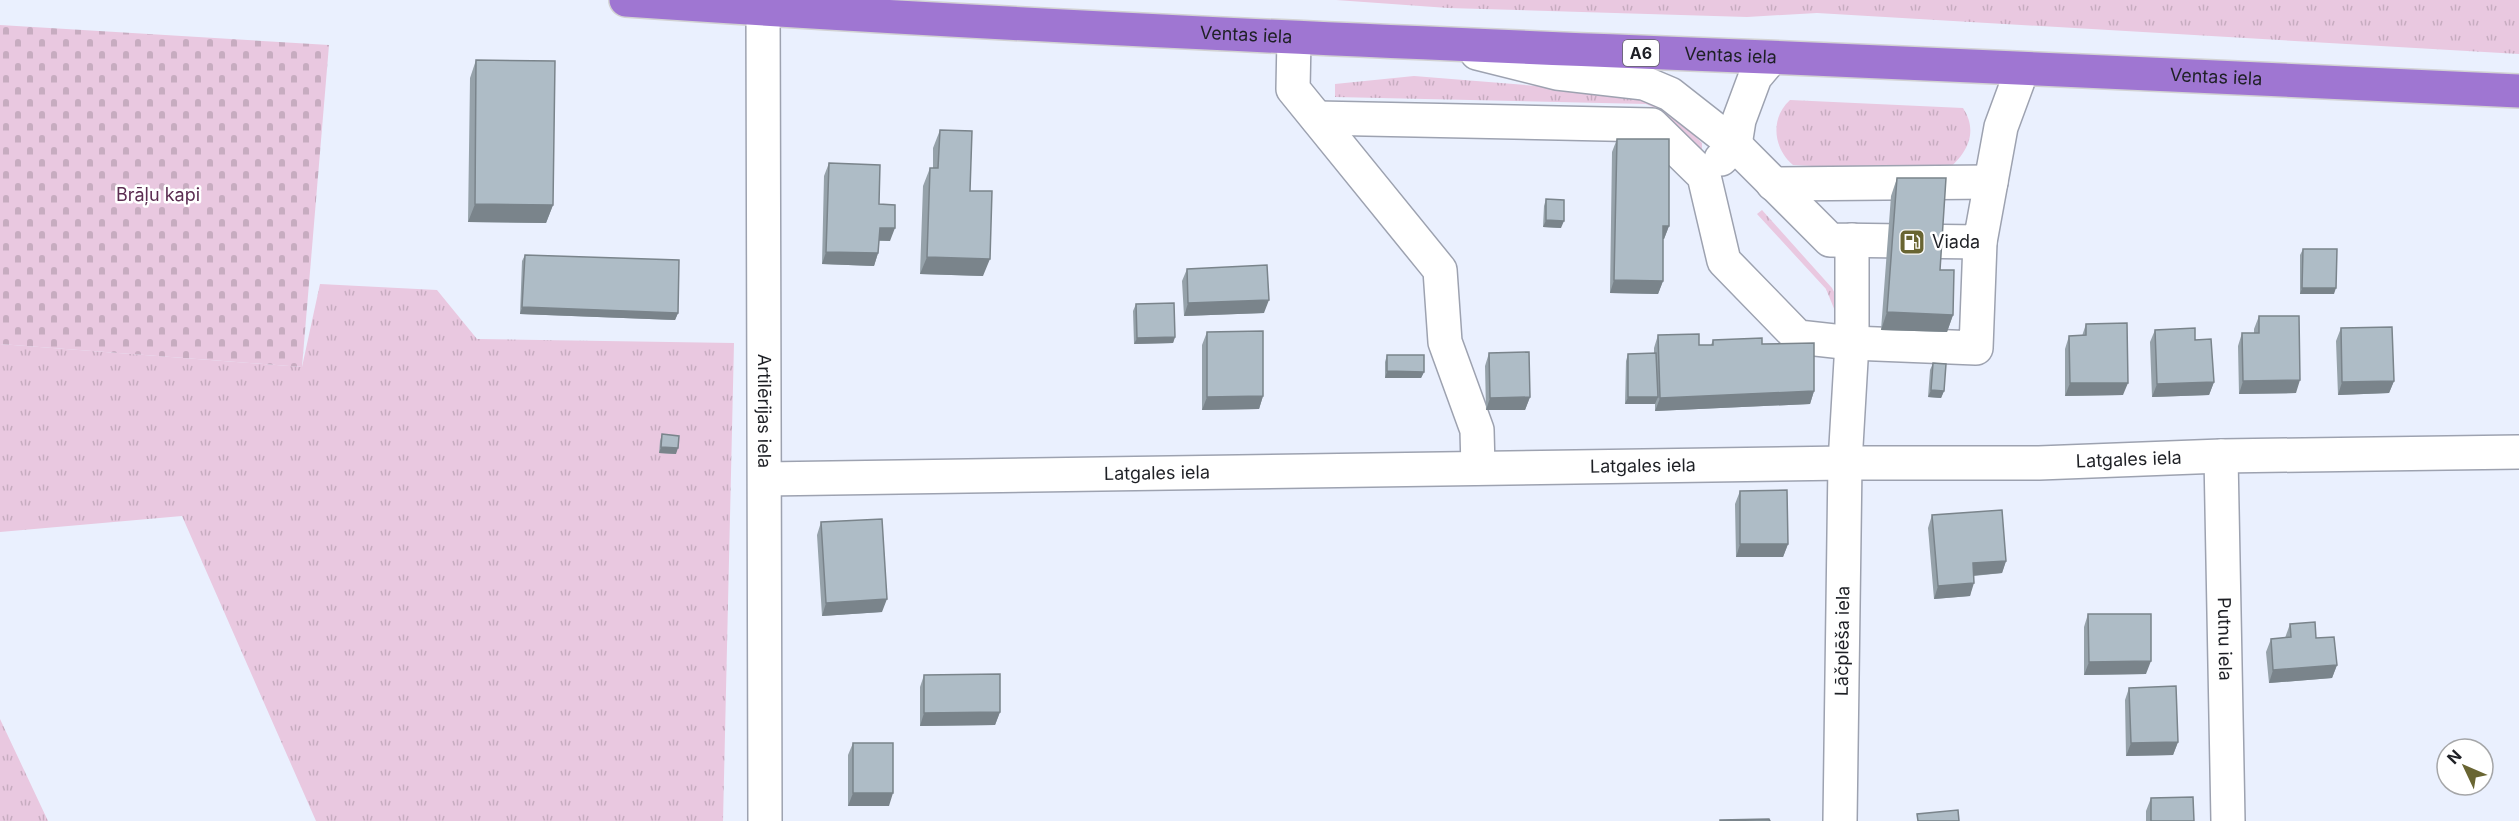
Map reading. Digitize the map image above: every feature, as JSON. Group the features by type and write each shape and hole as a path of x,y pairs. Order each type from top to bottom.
{"highway":[{"name":"A6","path":"626,0 763,5"},
{"name":"Ventas iela","path":"763,5 1452,46 1771,57 2519,91"}],"street":[{"name":"Artilērijas iela","path":"763,5 765,821"},
{"path":"1294,38 1293,89 1440,270 1445,342 1477,430 1478,468"},
{"path":"1452,46 1557,73 1644,83 1670,94 1735,145 1830,240 1980,242"},
{"path":"1704,176 1735,145 1739,120 1755,77 1771,57"},
{"path":"1317,118 1652,124 1704,176 1724,261 1797,337 1852,343 1976,348 1980,242 2001,127 2022,69"},
{"path":"1773,183 1991,182"},
{"name":"Lāčplēša iela","path":"1840,821 1845,462 1852,343 1852,240"},
{"name":"Latgales iela","path":"765,479 1845,462 2039,463 2221,456 2519,452"},
{"name":"Putnu iela","path":"2221,456 2229,821"}],"green space":[{"path":"1336,0 2519,0 2519,54 1817,13 1747,17 1448,8"},
{"name":"Brāļu kapi","path":"0,25 329,45 302,367 0,344"},
{"path":"1414,76 1636,94 1679,122 1702,143 1702,149 1696,148 1655,108 1646,104 1335,97 1335,84"},
{"path":"1790,100 1963,108 1968,118 1970,136 1958,160 1943,173 1793,165 1781,150 1776,133 1779,115"},
{"path":"1762,210 1832,288 1839,308 1834,329 1835,311 1826,289 1757,214"},
{"path":"320,284 437,290 477,339 734,343 723,821 316,821 182,516 0,532 0,344 302,367"},
{"path":"0,719 48,821 0,821"}],"building":[{"path":"476,60 555,61 553,205 475,204"},
{"path":"940,130 972,131 970,191 992,191 990,259 927,257 930,168 938,168"},
{"path":"1617,139 1669,139 1669,226 1663,226 1663,281 1614,280"},
{"path":"829,163 880,165 879,204 895,205 895,228 880,228 878,253 826,252"},
{"name":"Viada","path":"1897,178 1946,178 1940,270 1954,270 1953,315 1887,312"},
{"path":"1546,199 1564,200 1564,221 1546,220"},
{"path":"2303,249 2337,249 2336,288 2302,288"},
{"path":"525,255 679,260 678,313 522,307"},
{"path":"1267,265 1269,300 1188,303 1187,269"},
{"path":"1174,303 1175,337 1137,338 1136,304"},
{"path":"2259,316 2299,316 2300,380 2243,381 2242,333 2259,333"},
{"path":"2127,323 2128,383 2070,383 2069,336 2086,335 2086,324"},
{"path":"2392,327 2394,381 2342,382 2341,328"},
{"path":"2195,328 2195,340 2211,339 2214,382 2157,384 2155,330"},
{"path":"1263,331 1263,396 1207,397 1207,332"},
{"path":"1699,334 1699,345 1713,345 1713,340 1762,338 1762,344 1814,343 1814,391 1660,398 1658,335"},
{"path":"1529,352 1530,397 1490,398 1489,353"},
{"path":"1656,353 1658,397 1628,397 1628,354"},
{"path":"1387,355 1424,355 1424,372 1387,371"},
{"path":"1933,363 1946,364 1944,391 1931,390"},
{"path":"662,434 679,436 678,448 661,447"},
{"path":"1787,490 1788,544 1740,544 1740,491"},
{"path":"2002,510 2006,561 1973,563 1974,583 1938,586 1932,515"},
{"path":"882,519 887,599 826,603 821,522"},
{"path":"2088,614 2151,614 2151,661 2089,662"},
{"path":"2315,622 2316,638 2334,637 2337,665 2273,670 2271,639 2291,637 2290,624"},
{"path":"1000,674 1000,712 924,713 924,675"},
{"path":"2176,686 2178,742 2131,743 2129,688"},
{"path":"853,743 893,743 893,793 853,793"},
{"path":"2193,797 2194,821 2151,821 2151,798"},
{"path":"1958,810 1959,821 1918,821 1917,814"},
{"path":"1769,819 1770,821 1720,821 1720,820"}],"place":[{"name":"Viada","path":"1912,242"}]}
